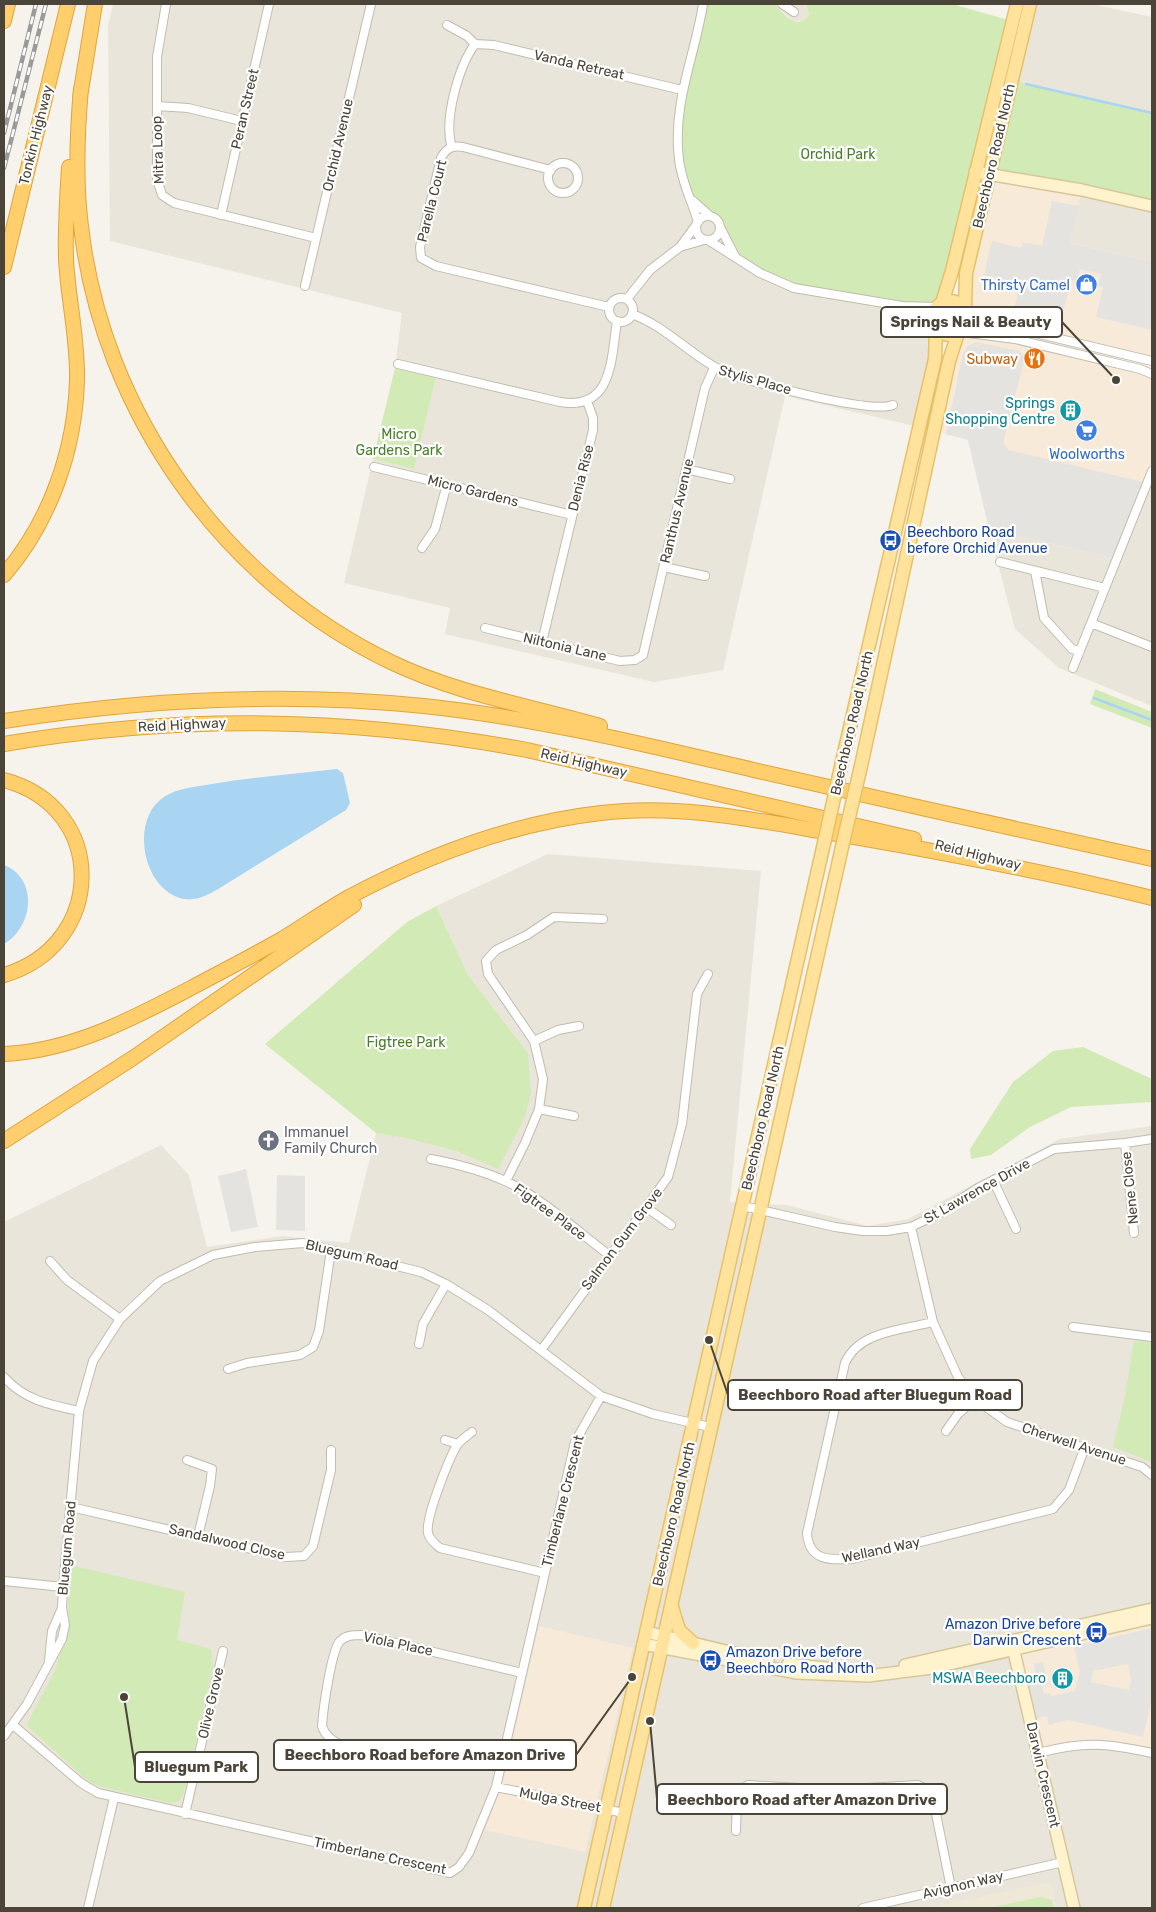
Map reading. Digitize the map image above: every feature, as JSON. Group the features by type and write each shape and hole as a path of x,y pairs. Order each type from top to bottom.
{"highway":[{"path":"4,21 8,4"},
{"name":"Tonkin Highway","path":"4,267 68,4"},
{"path":"4,575 26,546 41,520 53,494 70,438 77,379 66,258 66,211 71,149 95,4"},
{"path":"81,88 77,158 79,210 86,262 103,329 128,394 162,455 202,512 243,557 275,586 331,628 376,654 424,677 762,772"},
{"name":"Reid Highway","path":"4,721 97,708 206,700 315,699 424,706 532,721 1152,859"},
{"name":"Reid Highway","path":"4,744 100,730 206,723 314,724 421,733 526,750 623,771 849,823 1152,899"},
{"path":"4,780 33,792 56,811 69,829 78,850 82,879 77,909 64,936 43,957 30,965 4,975"},
{"path":"4,1054 55,1048 107,1029 208,979 280,940 349,897 440,854 498,833 555,820 604,812 664,810 717,814 930,850 1152,899"},
{"path":"4,1141 133,1058 396,876"}],"main road":[{"name":"Beechboro Road North","path":"939,305 952,272 1017,4"},
{"name":"Beechboro Road North","path":"966,312 966,273 1030,4"},
{"path":"957,302 966,312 966,324 960,333 949,335 935,327 933,316 939,305 957,302"},
{"name":"Beechboro Road North","path":"584,1908 695,1423 842,762 935,359 935,327"},
{"name":"Beechboro Road North","path":"603,1908 759,1210 861,766 949,361 960,333"},
{"path":"671,1602 678,1630 692,1644"}],"street":[{"name":"Mitra Loop","path":"166,4 158,43 157,179 162,195 174,204 316,238"},
{"name":"Peran Street","path":"221,215 269,4"},
{"name":"Orchid Avenue","path":"305,286 370,4"},
{"path":"703,4 682,90 678,122 679,159 682,178 691,198 697,223 697,235 735,256 760,273 794,288 902,306 939,305"},
{"path":"782,4 794,12"},
{"name":"Vanda Retreat","path":"446,25 466,36 475,44 494,45 682,90"},
{"path":"452,147 448,132 449,120 462,68 475,44"},
{"path":"157,106 188,108 242,121"},
{"name":"Parella Court","path":"551,170 463,147 452,147 444,152 420,247 421,258 436,266 609,307"},
{"path":"975,172 991,173 1152,206"},
{"path":"691,198 717,220 735,256"},
{"path":"627,299 650,270 680,247 702,217 710,216"},
{"path":"680,247 716,238 720,227"},
{"path":"616,298 627,299 632,305 632,314 624,321 617,321 610,316 609,307 616,298"},
{"path":"902,306 935,327"},
{"path":"966,312 999,324 1152,361"},
{"name":"Stylis Place","path":"632,314 654,324 714,368 756,382 865,407 888,407 893,405"},
{"path":"398,364 560,402 577,404 587,401 600,393 604,384 617,321"},
{"path":"999,324 1014,339"},
{"path":"960,333 1014,339 1140,369 1152,374"},
{"name":"Ranthus Avenue","path":"643,655 705,388 714,368"},
{"name":"Denia Rise","path":"542,642 593,430 593,418 587,401"},
{"name":"Micro Gardens","path":"374,467 572,515"},
{"path":"686,469 730,479"},
{"path":"1073,668 1152,471"},
{"path":"422,548 435,528 446,484"},
{"path":"1000,562 1105,588"},
{"path":"664,567 705,576"},
{"path":"1035,571 1044,618 1072,650 1080,651"},
{"path":"1091,623 1152,647"},
{"name":"Niltonia Lane","path":"485,628 620,661 635,660 643,655"},
{"path":"506,1181 539,1109 542,1079 534,1041 488,974 486,960 496,950 527,935 554,917 603,919"},
{"name":"Salmon Gum Grove","path":"542,1348 668,1177 682,1124 697,994 708,974"},
{"path":"534,1041 558,1030 579,1026"},
{"path":"539,1109 574,1116"},
{"name":"St Lawrence Drive","path":"743,1206 863,1231 888,1231 910,1227 940,1213 993,1180 1054,1149 1124,1144 1152,1139"},
{"name":"Nene Close","path":"1124,1144 1134,1233"},
{"name":"Figtree Place","path":"431,1159 467,1166 506,1181 523,1190 609,1255"},
{"path":"993,1180 1016,1229"},
{"path":"647,1208 671,1225"},
{"name":"Cherwell Avenue","path":"910,1227 933,1322 958,1377 975,1399 1007,1422 1142,1467 1152,1475"},
{"name":"Bluegum Road","path":"4,1736 28,1704 62,1639 65,1625 62,1608 79,1411 93,1361 120,1319 160,1281 213,1255 303,1242 421,1272 446,1284 488,1310 542,1348 601,1396 652,1414 710,1427"},
{"path":"228,1369 247,1363 300,1356 313,1347 319,1331 331,1250"},
{"path":"50,1261 67,1280 120,1319"},
{"path":"419,1344 423,1324 446,1284"},
{"name":"Welland Way","path":"933,1322 868,1338 850,1351 845,1363 807,1533 808,1545 814,1553 824,1558 852,1559 1053,1508 1069,1490 1086,1447"},
{"path":"1073,1327 1152,1337"},
{"path":"4,1379 20,1392 40,1402 79,1411"},
{"name":"Timberlane Crescent","path":"13,1725 81,1783 98,1793 450,1873 459,1868 469,1853 496,1787 575,1442 601,1396"},
{"path":"946,1430 958,1414 975,1399"},
{"path":"472,1432 458,1444 429,1516 428,1533 440,1548 545,1573"},
{"path":"445,1440 458,1444"},
{"name":"Sandalwood Close","path":"71,1507 286,1558 304,1556 313,1546 331,1470 331,1450"},
{"path":"187,1460 212,1468 210,1486 198,1536"},
{"path":"4,1581 64,1587"},
{"name":"Bluegum Road","path":"49,1663 52,1631 62,1608"},
{"path":"645,1638 797,1673 848,1677 910,1672 1152,1609"},
{"path":"662,1642 692,1644 783,1663 852,1670 910,1664 1152,1618"},
{"name":"Viola Place","path":"381,1754 334,1743 325,1734 322,1726 333,1656 339,1642 349,1635 362,1635 522,1673"},
{"name":"Darwin Crescent","path":"1012,1646 1074,1908"},
{"name":"Olive Grove","path":"185,1814 223,1651"},
{"path":"1038,1753 1087,1743 1113,1745 1152,1754"},
{"path":"736,1831 737,1794 748,1785 832,1790 918,1785 928,1790 933,1799 951,1888"},
{"name":"Mulga Street","path":"496,1787 624,1813"},
{"path":"88,1908 114,1798"},
{"name":"Avignon Way","path":"863,1908 1063,1862"}],"shaded area":[{"path":"113,4 703,4 710,216 717,220 720,227 902,306 935,325 919,427 785,396 723,670 654,682 445,634 450,608 344,583 373,459 414,469 436,378 395,368 402,313 110,241 108,26"},
{"path":"775,4 806,4 809,14 803,21 793,22"},
{"path":"1030,4 1092,4 1152,17 1152,262 1070,243 991,173"},
{"path":"991,173 1082,190 1070,243 1152,262 1152,361 967,315 966,273"},
{"path":"1052,201 1079,206 1070,243 1152,262 1152,330 1096,317 1103,287 1098,286 1101,274 1080,269 1077,281 1071,280 1063,311 1060,310 1055,331 1011,321 1018,293 1001,288 1003,279 984,275 992,241 1021,248 1023,242 1042,246"},
{"name":"Springs Shopping Centre","path":"958,333 1015,339 1152,374 1152,471 1116,559 989,529 968,440 934,431"},
{"path":"976,342 1019,351 1025,357 1003,443 1009,450 1147,483 1116,559 989,529 968,440 946,434 963,353 968,346"},
{"path":"1152,471 1152,706 1059,668 1015,629 989,529 1116,559"},
{"path":"548,854 761,871 730,1202 787,1205 868,1226 908,1219 1060,1139 1152,1126 1152,1908 4,1908 4,1222 161,1145 189,1175 207,1247 283,1236 349,1243 376,1133 456,1151 498,1169 528,1053 468,975 436,906"},
{"path":"246,1169 258,1227 231,1232 218,1176"},
{"path":"277,1175 305,1176 305,1231 276,1230"},
{"path":"1152,1618 1152,1753 1113,1745 1038,1753 1013,1651"},
{"path":"539,1626 633,1648 585,1852 485,1830 503,1782"},
{"path":"1152,1628 1152,1697 1143,1737 1068,1720 1049,1725 1047,1716 1030,1720 1020,1676 1035,1673 1034,1664 1043,1662 1048,1684 1042,1686 1044,1694 1050,1693 1051,1696 1075,1691 1080,1672 1074,1646","holes":["1128,1664 1131,1679 1129,1690 1091,1682 1093,1671"]},
{"path":"1050,1882 1057,1908 927,1908"}],"green space":[{"name":"Orchid Park","path":"703,4 775,4 791,20 800,22 809,14 806,4 952,4 1012,21 937,307 902,306 794,288 735,256 717,220 691,198 682,177 678,116"},
{"path":"1012,81 1152,113 1152,206 991,173"},
{"name":"Micro Gardens Park","path":"395,368 436,378 414,469 373,459"},
{"path":"1095,689 1152,712 1152,728 1090,704"},
{"name":"Figtree Park","path":"436,906 468,975 528,1053 531,1093 525,1117 498,1169 456,1151 376,1133 265,1044 407,922"},
{"path":"1083,1047 1152,1079 1152,1102 1071,1107 1030,1127 991,1155 971,1159 970,1149 1013,1082 1053,1051"},
{"path":"1134,1341 1152,1342 1152,1462 1113,1447 1125,1396"},
{"path":"70,1565 185,1592 177,1640 211,1649 213,1667 183,1796 179,1801 170,1803 98,1786 87,1780 28,1727 27,1724 55,1670 67,1631"},
{"path":"1040,1897 1052,1900 1054,1908 990,1908"}],"water":[{"path":"337,769 343,773 350,803 346,810 208,895 197,899 180,898 167,891 157,881 149,867 145,852 144,836 147,821 153,807 169,794 212,784 258,777"},
{"path":"4,865 15,872 23,881 28,903 26,915 21,926 14,936 4,944"}],"waterway":[{"path":"1026,84 1152,113"},
{"path":"1094,698 1152,720"}],"railway":[{"path":"4,133 36,4"},
{"path":"4,168 46,4"}],"place":[{"name":"Thirsty Camel","path":"1086,285"},
{"name":"Subway","path":"1034,359"},
{"name":"Springs Nail & Beauty","path":"1116,380"},
{"name":"Springs Shopping Centre","path":"1071,411"},
{"name":"Woolworths","path":"1087,431"},
{"name":"Beechboro Road before Orchid Avenue","path":"891,540"},
{"name":"Immanuel Family Church","path":"268,1140"},
{"name":"Beechboro Road after Bluegum Road","path":"709,1340"},
{"name":"Amazon Drive before Darwin Crescent","path":"1097,1632"},
{"name":"Amazon Drive before Beechboro Road North","path":"710,1660"},
{"name":"Beechboro Road before Amazon Drive","path":"632,1677"},
{"name":"MSWA Beechboro","path":"1062,1678"},
{"name":"Bluegum Park","path":"124,1697"},
{"name":"Beechboro Road after Amazon Drive","path":"650,1721"}]}
